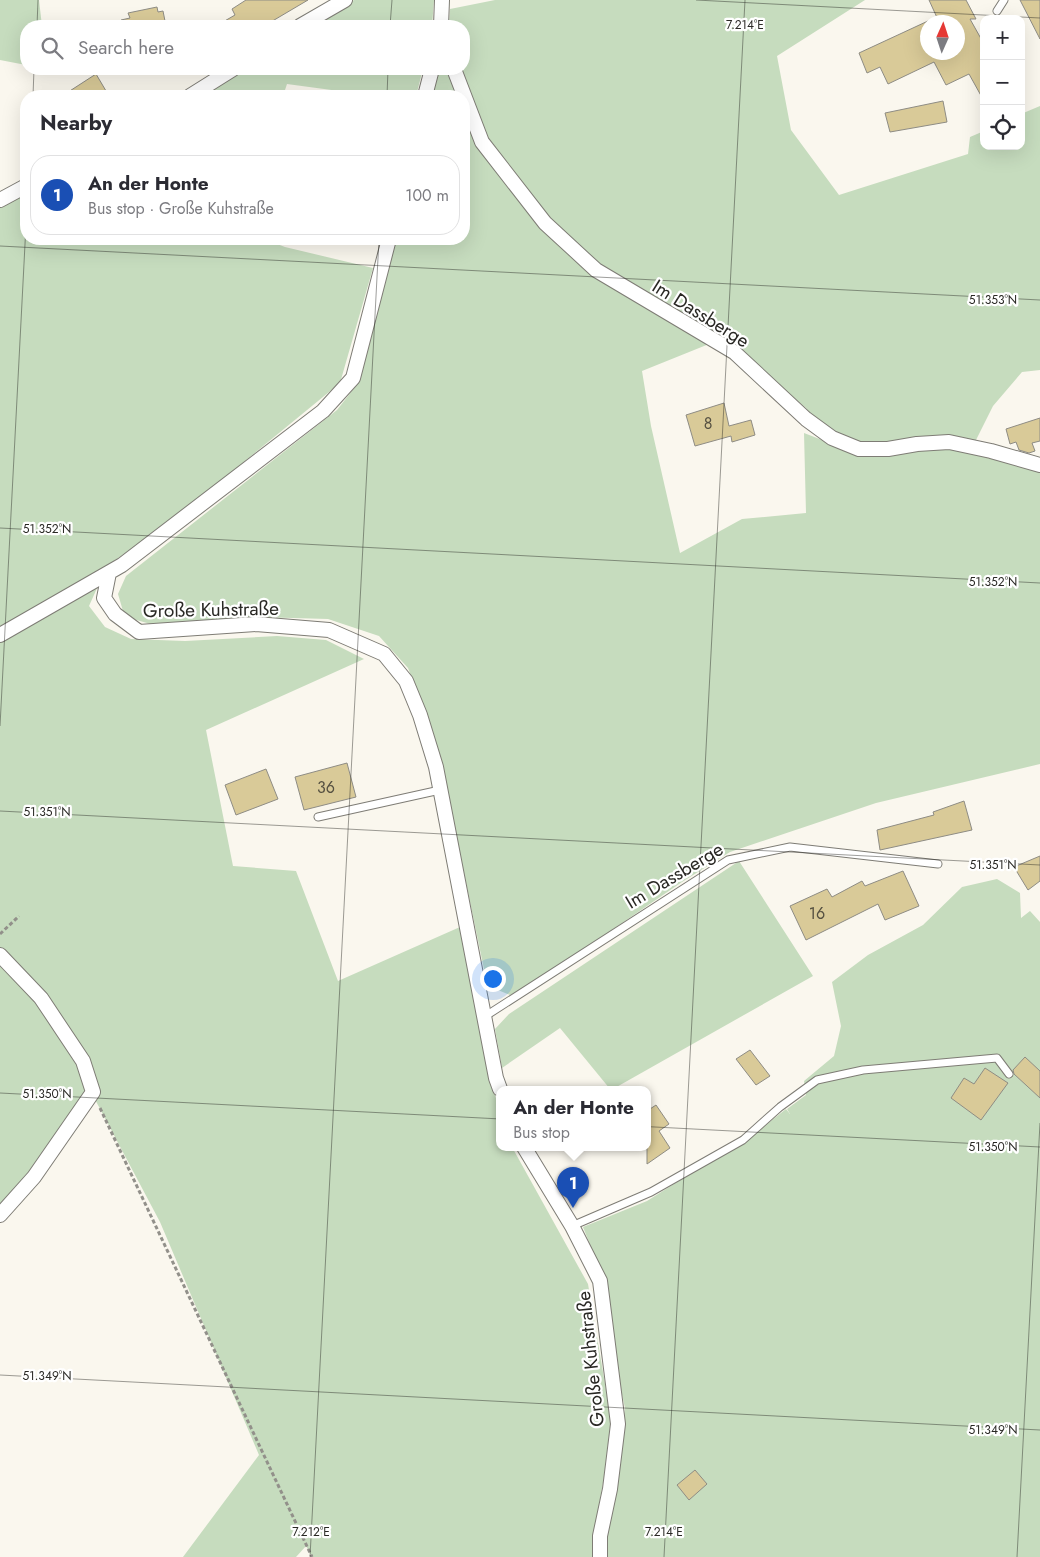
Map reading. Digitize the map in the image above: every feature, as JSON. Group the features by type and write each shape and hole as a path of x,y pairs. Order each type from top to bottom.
{"street":[{"path":"310,20 345,0"},
{"path":"441,20 442,0"},
{"path":"200,90 223,75"},
{"path":"427,90 430,75"},
{"name":"Im Dassberge","path":"456,75 462,90"},
{"name":"Im Dassberge","path":"470,111 482,142 545,223 596,270 734,352 806,419 832,438 859,449 888,449 917,444 949,442 1040,465"},
{"path":"0,200 20,189"},
{"path":"0,635 122,565 323,411 353,378 387,245"},
{"name":"Große Kuhstraße","path":"109,573 104,598 116,614 139,632 256,624 329,630 384,654 406,680 436,767 484,1017 499,1086"},
{"path":"0,955 41,998 83,1061 93,1092 34,1177 0,1215"},
{"name":"Große Kuhstraße","path":"526,1151 572,1226 600,1281 618,1424 610,1489 600,1536 600,1557"}],"lane":[{"path":"997,11 1004,0"},
{"path":"318,817 440,790"},
{"name":"Im Dassberge","path":"484,1017 728,860 790,848 938,864"},
{"path":"572,1226 651,1192 744,1140 780,1107 817,1080 863,1070 969,1059 997,1058 1009,1074"}],"path":[{"path":"0,934 19,916"},
{"path":"93,1092 312,1557"}],"green space":[{"path":"0,0 39,0 41,20 20,20 20,64 0,60"},
{"path":"354,0 434,0 432,20 319,20"},
{"path":"495,0 865,0 777,56 791,130 839,195 968,154 970,137 980,133 980,150 1025,150 1025,112 1040,106 1040,370 1022,372 993,406 975,442 934,436 870,444 837,437 814,421 806,408 729,343 671,306 601,266 551,222 484,137 470,100 470,90 466,90 460,75 470,75 470,20 449,20 450,9"},
{"path":"232,75 421,75 418,90 332,90 287,84 285,90 209,90"},
{"path":"436,75 451,75 456,90 433,90"},
{"path":"470,119 538,224 709,344 642,371 651,426 680,553 742,519 806,513 804,433 848,450 949,446 1040,470 1040,764 876,803 730,852 682,882 530,986 510,995 493,988 485,974 447,791 429,723 408,668 379,636 328,619 257,617 154,625 133,619 123,611 118,594 126,576 337,410 355,387 365,359 394,245 470,245"},
{"path":"20,195 20,245 280,245 373,268 340,383 184,511 107,566 89,606 105,627 131,639 185,641 277,636 326,640 364,659 206,730 233,866 296,871 338,981 460,927 491,1082 496,1098 496,1151 514,1151 588,1284 611,1419 604,1477 594,1533 613,1510 625,1408 604,1280 583,1227 647,1201 742,1144 786,1109 790,1114 787,1109 806,1095 804,1081 834,1056 841,1026 832,982 868,955 923,925 962,887 997,879 1020,893 1021,918 1030,911 1040,922 1040,1557 312,1557 306,1546 296,1557 183,1557 259,1455 160,1222 90,1090 0,1207 0,206"},
{"path":"739,861 813,976 618,1086 608,1086 560,1028 502,1068 495,1029 509,1014"}],"building":[{"path":"246,0 308,0 274,20 226,20 235,15 232,9"},
{"path":"929,0 966,0 976,19 970,19 980,37 980,94 969,74 946,85 934,62 888,84 880,67 867,73 859,53 920,25 920,60 965,60 965,15 936,15"},
{"path":"1020,0 1040,0 1040,39"},
{"path":"157,7 158,12 163,11 165,20 121,20 130,18 128,13"},
{"path":"97,75 105,90 71,90"},
{"path":"943,101 947,122 890,132 885,113"},
{"path":"724,403 729,426 751,420 755,435 732,442 731,436 695,446 686,415"},
{"path":"1040,418 1040,441 1032,443 1035,451 1029,453 1019,450 1016,442 1010,444 1006,429"},
{"path":"347,763 356,797 304,810 295,777"},
{"path":"266,769 278,799 236,815 225,785"},
{"path":"964,801 972,830 880,850 877,830 934,815 933,812"},
{"path":"1040,856 1040,881 1028,890 1014,867"},
{"path":"903,871 919,906 885,920 878,904 806,940 790,906 827,889 832,897 862,881 865,886"},
{"path":"750,1050 770,1076 756,1085 736,1059"},
{"path":"1025,1057 1040,1071 1040,1098 1014,1074 1013,1070"},
{"path":"985,1068 1008,1083 981,1120 951,1098 964,1078 974,1084"},
{"path":"656,1105 669,1124 659,1131 670,1148 647,1164 647,1151 651,1151 651,1108"},
{"path":"695,1470 707,1484 689,1500 677,1485"}],"place":[{"name":"An der Honte","path":"573,1208"}]}
